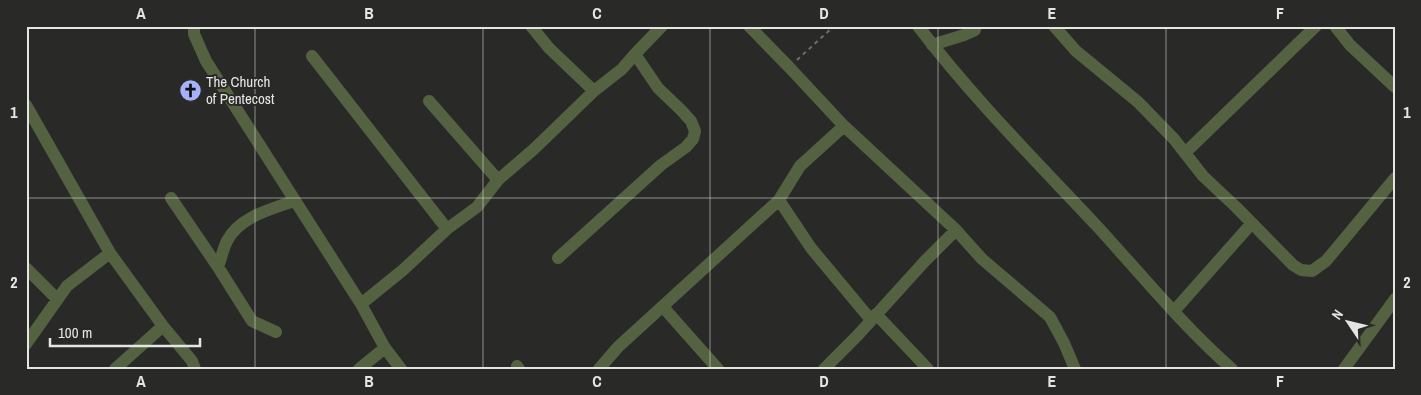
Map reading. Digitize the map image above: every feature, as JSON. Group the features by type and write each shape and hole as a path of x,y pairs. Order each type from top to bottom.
{"street":[{"path":"194,26 194,34 206,61 361,304 385,348 401,369"},
{"path":"531,26 550,48 594,91"},
{"path":"361,304 403,270 447,229 477,207 498,180 534,149 594,91 622,70 662,26"},
{"path":"749,26 844,126 956,230 982,259 1050,317 1075,369"},
{"path":"918,26 956,74 1010,134 1207,347 1232,369"},
{"path":"1054,26 1076,51 1138,102 1174,139 1203,176 1293,265 1301,270 1312,271 1326,261 1395,178"},
{"path":"1185,153 1316,26"},
{"path":"1335,26 1350,45 1395,87"},
{"path":"932,45 975,30"},
{"path":"558,258 661,165 686,147 693,139 695,131 691,121 658,88 635,54"},
{"path":"312,56 447,229"},
{"path":"429,101 498,180"},
{"path":"26,105 110,253 192,361 195,369"},
{"path":"599,369 618,347 779,200 800,166 844,126"},
{"path":"171,198 218,267 246,313 252,320 276,332"},
{"path":"779,200 811,248 873,317 928,369"},
{"path":"218,267 227,240 240,226 253,216 294,201"},
{"path":"1174,311 1252,223"},
{"path":"824,369 851,343 873,317 956,230"},
{"path":"26,344 67,286 110,253"},
{"path":"26,268 57,299"},
{"path":"1344,369 1395,299"},
{"path":"663,307 718,369"},
{"path":"115,369 164,326"},
{"path":"359,369 385,348"}],"path":[{"path":"789,67 834,26"}],"place":[{"name":"The Church of Pentecost","path":"190,90"}]}
